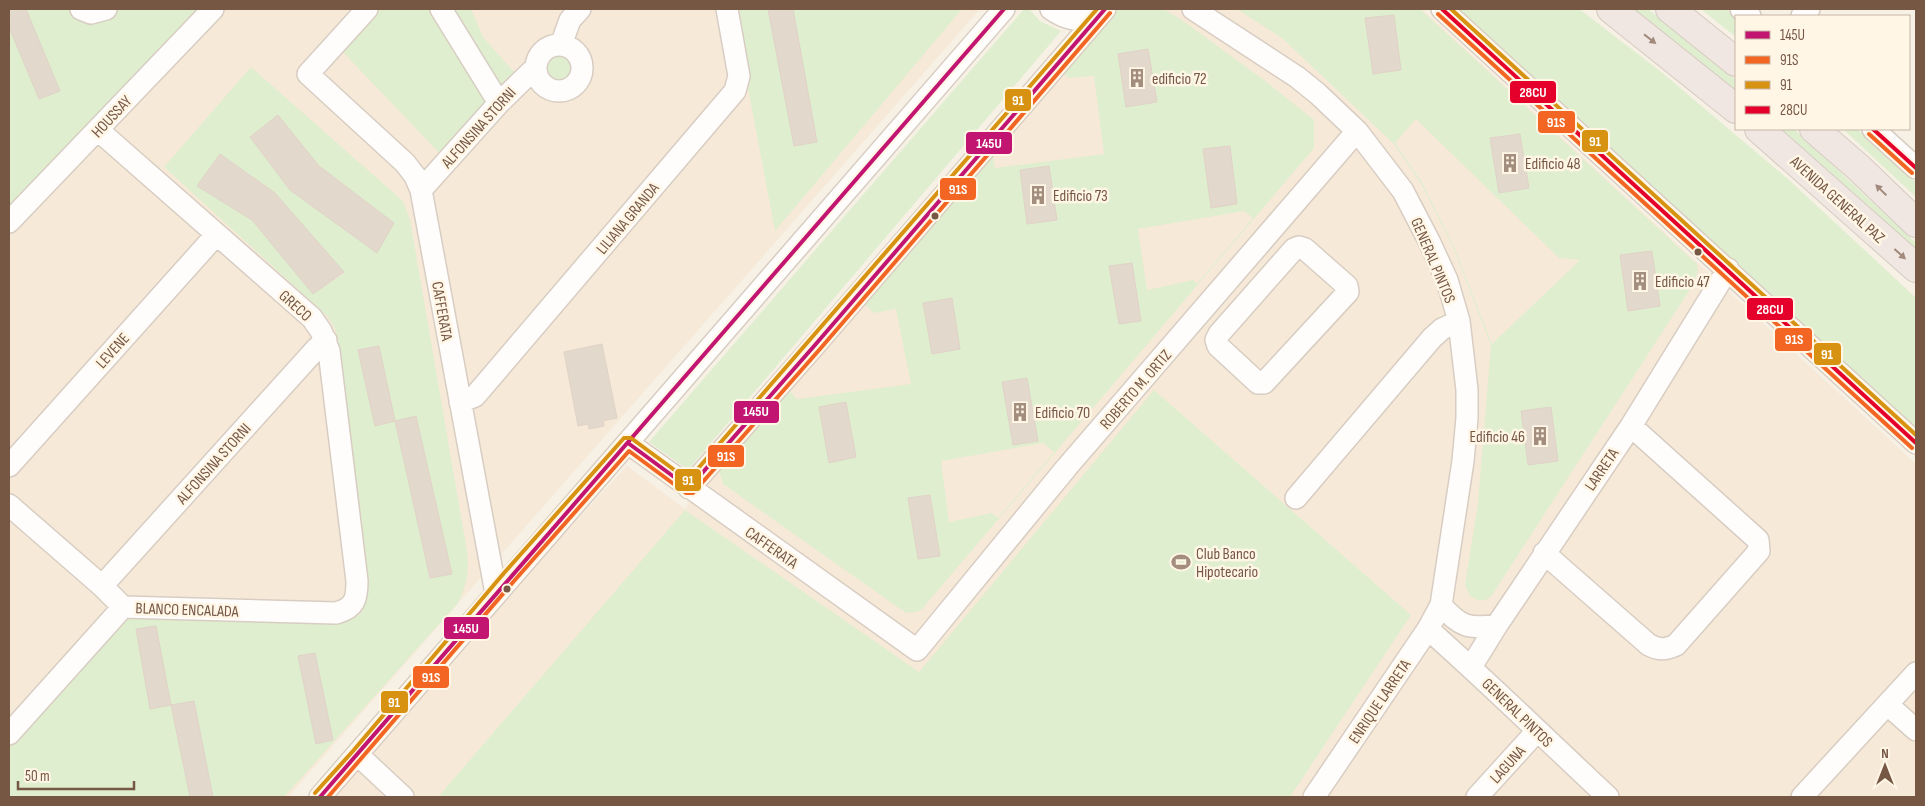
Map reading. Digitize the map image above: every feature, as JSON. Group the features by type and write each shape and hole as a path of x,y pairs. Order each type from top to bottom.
{"highway":[{"path":"1612,9 1735,108"},
{"path":"1670,9 1735,61"},
{"name":"AVENIDA GENERAL PAZ","path":"1760,130 1916,268"},
{"path":"1815,130 1859,168 1916,224"}],"street":[{"path":"81,9 91,13 106,9"},
{"name":"HOUSSAY","path":"9,222 213,9"},
{"name":"CAFFERATA","path":"367,9 308,74 405,163 415,176 421,190 496,593"},
{"path":"442,9 498,102"},
{"path":"536,67 536,74 544,86 558,91 571,88 581,77 582,63 574,51 561,45 570,20 580,9"},
{"name":"LILIANA GRANDA","path":"460,402 476,396 735,91 739,76 727,9"},
{"path":"320,797 1004,9"},
{"path":"1051,9 1062,16 1078,21 1100,14"},
{"name":"GENERAL PINTOS","path":"1193,9 1297,78 1318,94 1357,131 1403,191 1447,280 1459,321 1467,390 1468,418 1442,605"},
{"path":"1442,9 1916,443"},
{"path":"689,488 828,331 1100,14"},
{"name":"ALFONSINA STORNI","path":"421,190 498,102 536,67 541,53 547,48 561,45"},
{"name":"GRECO","path":"98,130 312,318 326,340 329,350 357,581 357,593 354,602 344,611"},
{"path":"1874,130 1916,168"},
{"name":"ROBERTO M. ORTIZ","path":"917,650 1067,467 1357,131"},
{"name":"LEVENE","path":"9,466 216,235"},
{"path":"1299,247 1305,249 1348,286 1348,292 1264,383 1258,383 1218,346 1216,340 1219,334 1256,293 1294,249 1299,247"},
{"name":"LARRETA","path":"1471,667 1496,625 1631,426 1728,269"},
{"path":"1236,273 1256,293"},
{"path":"1296,498 1432,338 1442,329 1459,321"},
{"name":"ALFONSINA STORNI","path":"102,586 326,340"},
{"path":"1544,553 1649,645 1657,649 1666,649 1676,644 1759,551 1758,540 1631,426"},
{"name":"CAFFERATA","path":"628,443 917,650"},
{"name":"BLANCO ENCALADA","path":"9,505 102,586 123,607 336,613 344,611"},
{"path":"1442,605 1451,616 1463,625 1483,628 1496,625"},
{"name":"ENRIQUE LARRETA","path":"1314,797 1442,605"},
{"path":"9,734 123,607"},
{"name":"GENERAL PINTOS","path":"1428,628 1608,797"},
{"path":"1802,797 1916,673"},
{"path":"1888,704 1916,730"},
{"name":"LAGUNA","path":"1477,797 1537,732"},
{"path":"358,755 403,797"}],"shaded area":[{"path":"9,9 980,9 288,797 9,797"},
{"path":"1110,9 1422,9 1916,464 1916,797 319,797 627,466 685,509 707,474"}],"green space":[{"path":"9,9 205,9 9,210"},
{"path":"374,9 439,9 492,100 445,159 340,49"},
{"path":"445,9 471,9 483,37 514,72 497,88"},
{"path":"733,9 768,9 794,146 817,141 793,9 962,9 775,231"},
{"path":"1024,9 1029,9 1040,21 1061,31 688,470 649,442"},
{"path":"1116,9 1163,9 1179,18 1264,80 1314,120 1314,148 922,609 906,613 723,484 718,466","holes":["1148,49 1157,102 1126,106 1118,55","1061,73 1069,78 1094,76 1104,154 995,168 992,152","1230,146 1237,204 1211,207 1203,149","1049,166 1057,220 1028,224 1020,170","1244,211 1253,218 1197,284 1193,280 1147,290 1138,229","1132,263 1141,320 1119,324 1109,266","951,299 960,348 932,354 923,303","862,302 874,313 896,309 911,384 797,399 787,388","1027,378 1038,441 1013,445 1003,382","846,402 856,457 829,462 819,407","1043,443 1054,452 998,518 992,513 949,522 941,461","930,495 940,555 918,559 908,498"]},
{"path":"1237,9 1420,9 1697,264 1698,272 1689,291 1492,595 1486,600 1478,600 1470,596 1465,585 1478,503 1491,345 1451,242 1422,185 1394,144 1283,39","holes":["1394,15 1401,70 1373,74 1365,18","1416,119 1559,258 1580,260 1492,344 1452,242 1423,184 1395,143","1520,134 1529,188 1499,193 1490,138","1651,251 1659,306 1628,311 1620,255","1551,407 1558,461 1528,465 1521,411"]},
{"path":"1457,9 1579,9 1660,71 1789,180 1916,298 1916,429"},
{"path":"1632,9 1648,9 1657,16 1735,79 1735,92"},
{"path":"1701,9 1726,9 1735,17 1735,36"},
{"path":"559,49 572,55 578,68 572,81 559,87 546,81 540,68 546,55"},
{"path":"251,67 403,201 410,220 467,551 468,566 465,584 458,603 284,797 213,797 194,702 171,706 190,797 9,797 9,738 125,611 342,617 359,615 363,610 365,598 337,336 334,326 327,316 164,167","holes":["278,115 319,166 394,223 377,253 310,204 285,183 250,137","220,154 275,193 344,273 313,294 252,220 198,186","379,346 395,421 376,425 358,350","416,417 452,573 430,578 395,421","156,626 171,705 151,709 137,629","298,656 333,740 316,743"]},
{"path":"1780,130 1795,130 1916,243 1916,251"},
{"path":"1844,130 1858,130 1916,183 1916,197"},
{"name":"Club Banco Hipotecario","path":"1154,390 1411,615 1290,797 438,797 685,510 919,672"}],"building":[{"path":"9,9 26,9 60,91 39,99 9,27"},
{"path":"768,9 793,9 817,142 794,146"},
{"path":"1394,15 1401,70 1373,74 1365,18"},
{"name":"edificio 72","path":"1148,49 1157,102 1126,107 1118,54"},
{"path":"278,115 319,166 394,223 377,253 290,190 250,137"},
{"name":"Edificio 48","path":"1520,134 1529,188 1499,193 1490,138"},
{"path":"1230,146 1237,204 1211,208 1203,149"},
{"path":"220,154 275,193 344,272 313,294 252,220 197,186"},
{"name":"Edificio 73","path":"1049,166 1057,220 1027,224 1020,170"},
{"name":"Edificio 47","path":"1652,251 1660,306 1628,311 1620,255"},
{"path":"1132,263 1141,321 1119,324 1109,266"},
{"path":"952,298 960,349 932,354 923,303"},
{"path":"602,344 617,418 603,421 604,426 589,429 588,424 578,426 564,352"},
{"path":"379,346 395,421 375,426 358,350"},
{"name":"Edificio 70","path":"1027,378 1038,441 1013,445 1002,382"},
{"path":"846,402 856,457 829,463 819,407"},
{"name":"Edificio 46","path":"1551,407 1558,461 1528,465 1521,411"},
{"path":"416,416 452,574 430,578 395,421"},
{"path":"930,495 940,556 918,559 908,498"},
{"path":"156,626 171,705 150,709 136,629"},
{"path":"315,653 333,740 316,744 298,656"},
{"path":"194,701 213,797 190,797 171,705"}],"transit line":[{"name":"145U","path":"320,797 1004,9"},
{"name":"91","path":"315,793 504,573 624,438 631,438 688,480 1097,9"},
{"name":"145U","path":"628,443 689,488 1105,9"},
{"name":"28CU","path":"1442,9 1916,443"},
{"name":"91","path":"1451,9 1916,435"},
{"name":"91S","path":"328,797 629,451 686,493 693,493 1110,13"},
{"name":"91S","path":"1438,14 1912,448"},
{"name":"28CU","path":"1874,130 1916,168"},
{"name":"91S","path":"1869,134 1912,173"}],"place":[{"name":"edificio 72","path":"1137,78"},
{"name":"Edificio 48","path":"1510,163"},
{"name":"Edificio 73","path":"1038,195"},
{"name":"Edificio 47","path":"1640,281"},
{"name":"Edificio 70","path":"1020,412"},
{"name":"Edificio 46","path":"1540,436"},
{"name":"Club Banco Hipotecario","path":"1181,562"}]}
